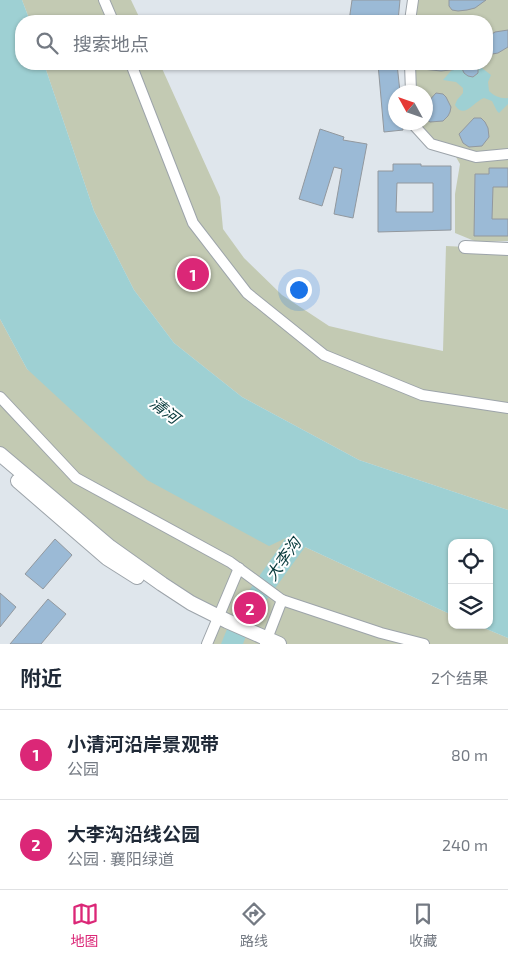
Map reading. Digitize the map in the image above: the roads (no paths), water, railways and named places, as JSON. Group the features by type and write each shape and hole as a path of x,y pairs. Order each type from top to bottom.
{"main road":[{"path":"0,454 110,547 221,622"},
{"path":"0,466 107,558 192,612 221,622 264,642"}],"street":[{"path":"104,0 110,15"},
{"path":"411,15 413,0"},
{"path":"133,70 193,223 247,293 324,355 422,395 508,408"},
{"path":"410,70 411,85"},
{"path":"418,130 430,144 476,157 508,154"},
{"path":"465,248 508,249"},
{"path":"0,397 76,478 230,562 279,597 381,633 424,644"},
{"path":"207,644 221,622 241,570"},
{"path":"264,642 279,597"}],"water":[{"path":"0,0 22,0 28,15 15,15 15,70 46,70 94,211 134,290 174,343 242,397 359,460 508,510 508,638 487,629 493,629 493,539 448,539 448,613 305,547 252,620 243,644 221,644 234,612 286,538 269,546 147,480 27,369 0,319"},
{"path":"452,70 463,70 470,77 475,76 478,70 484,70 491,75 488,82 489,91 498,97 508,98 508,104 499,113 492,101 484,98 469,109 462,111 455,105 463,93 463,88 456,82 443,80"}],"place":[{"name":"小清河沿岸景观带","path":"193,274"},
{"name":"大李沟沿线公园","path":"250,608"}],"water label":[{"name":"清河","path":"165,410"},
{"name":"大李沟","path":"283,559"}]}
